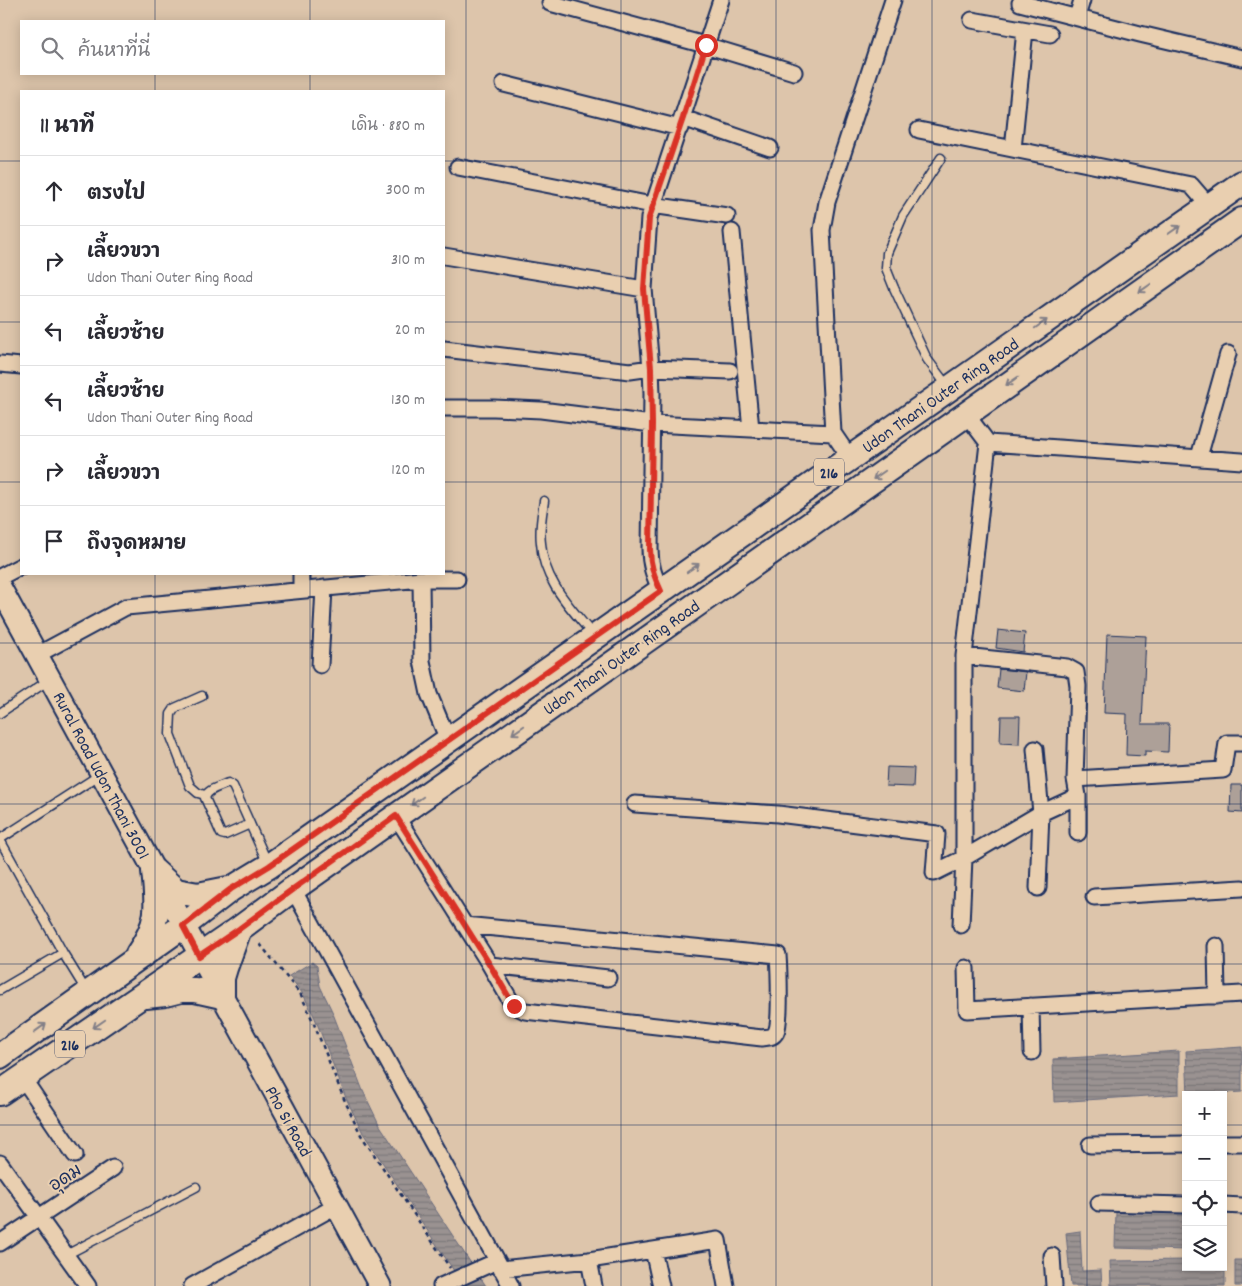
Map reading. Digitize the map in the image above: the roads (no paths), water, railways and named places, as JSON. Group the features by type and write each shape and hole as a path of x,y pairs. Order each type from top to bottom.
{"main road":[{"name":"Udon Thani Outer Ring Road","path":"1,1052 183,926 231,889 269,866 1242,183"},
{"name":"Udon Thani Outer Ring Road","path":"0,1093 239,929 396,816 1242,220"},
{"path":"154,871 176,891 198,895 231,889"},
{"path":"134,960 149,939 156,919 157,901 154,871"},
{"path":"140,996 165,994 181,990 195,990 222,996 224,968 239,929"}],"street":[{"path":"661,591 653,576 650,564 651,368 644,289 649,218 721,0"},
{"path":"850,458 833,434 822,230 826,202 893,0"},
{"path":"1077,17 1082,0"},
{"path":"550,3 706,45 794,72"},
{"path":"1020,3 1242,58"},
{"path":"972,20 1050,34"},
{"path":"1013,149 1025,30"},
{"path":"504,84 681,123 770,148"},
{"path":"919,130 1191,184 1209,206"},
{"path":"458,167 652,205 727,216"},
{"path":"732,232 751,429"},
{"path":"445,256 644,289"},
{"path":"445,349 630,371 651,368 730,370"},
{"path":"1199,456 1228,354"},
{"path":"0,364 20,366"},
{"path":"445,408 540,410 652,424 833,434"},
{"path":"961,925 964,858 964,656 988,442 966,414"},
{"path":"988,442 1199,456 1242,461"},
{"path":"0,577 20,567"},
{"path":"301,590 302,575"},
{"path":"37,655 126,607 426,578 457,579"},
{"path":"426,578 422,661 429,694 448,740"},
{"name":"Rural Road Udon Thani 3001","path":"0,588 183,926"},
{"path":"320,665 324,588"},
{"path":"964,656 1066,667 1076,672 1078,686 1075,779 1078,796 1078,834"},
{"path":"1075,779 1223,770 1227,743 1242,743"},
{"path":"1035,749 1041,813 1038,888"},
{"path":"635,804 778,814 936,834 934,873 964,858 1041,813 1078,796"},
{"path":"396,816 514,1006 524,1011 762,1038 773,1036 778,1028 778,956 464,925"},
{"path":"1094,897 1242,888"},
{"path":"293,889 511,1286"},
{"name":"Pho Si Road","path":"183,926 378,1285"},
{"path":"1216,946 1217,996"},
{"path":"490,965 608,978"},
{"path":"966,968 967,1010 1242,994"},
{"path":"1031,1006 1032,1052"},
{"path":"22,1077 75,1155"},
{"path":"1227,1143 1242,1143"},
{"path":"1090,1145 1182,1144"},
{"path":"0,1163 86,1286"},
{"name":"อุดม","path":"0,1243 113,1168"},
{"path":"1099,1203 1182,1205"},
{"path":"1227,1205 1242,1206"},
{"path":"192,1286 336,1206"},
{"path":"441,1286 479,1269 499,1265 589,1260 718,1240 726,1286"},
{"path":"653,1250 661,1286"},
{"path":"1052,1256 1054,1286"},
{"path":"589,1260 594,1286"}],"lane":[{"path":"941,158 903,216 887,254 886,268 927,359 949,389"},
{"path":"544,501 540,544 544,563 558,592 595,637"},
{"path":"0,713 50,678"},
{"path":"202,696 175,708 171,714 170,734 190,786 198,793 205,795"},
{"path":"88,993 63,953 0,839 102,774"},
{"path":"205,795 208,792 230,784 269,866"},
{"path":"205,795 221,834 225,835 250,824"},
{"path":"0,990 63,953"},
{"path":"66,1256 196,1186"}]}
